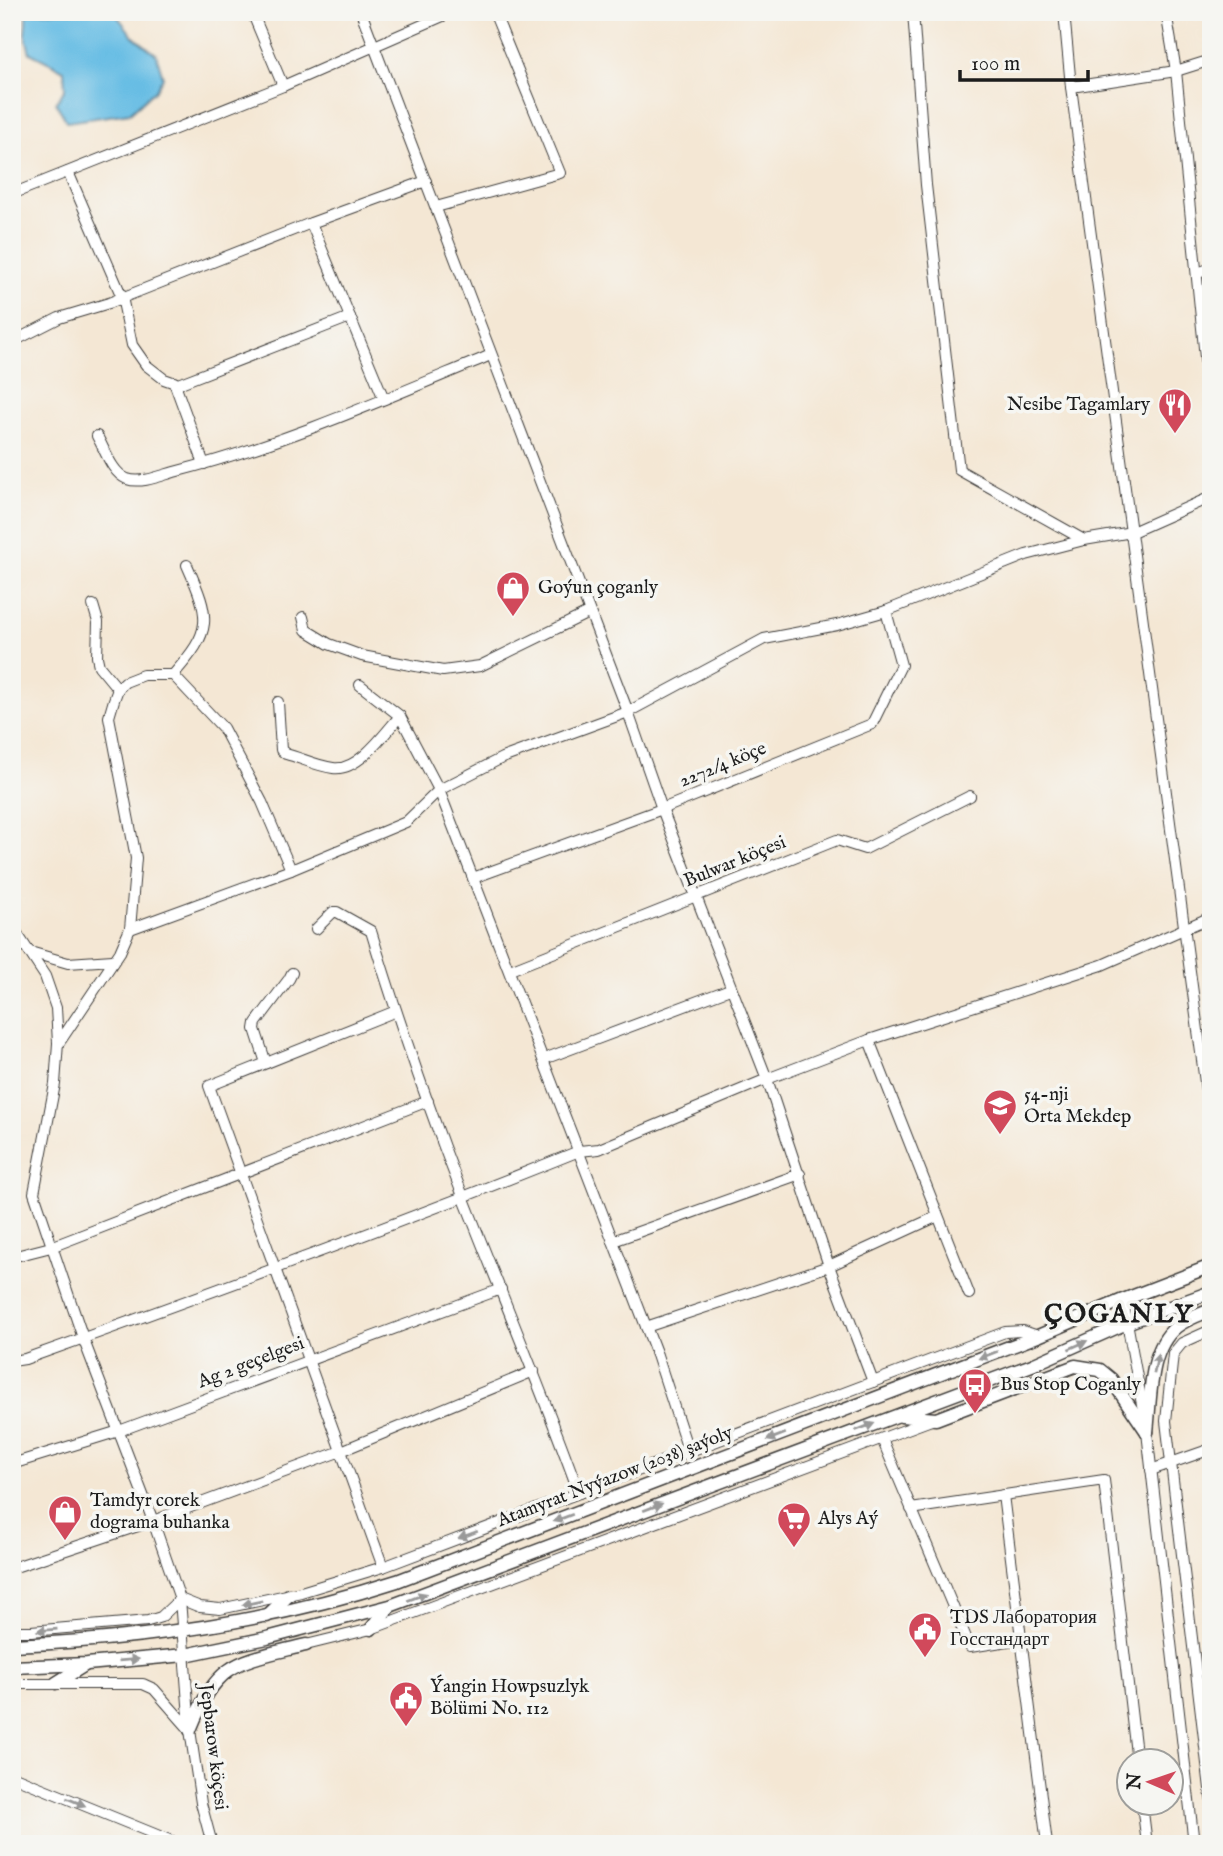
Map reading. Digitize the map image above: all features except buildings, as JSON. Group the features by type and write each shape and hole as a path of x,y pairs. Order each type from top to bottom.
{"main road":[{"name":"Atamyrat Nyýazow (2038) şaýoly","path":"12,1645 77,1642 182,1630 265,1618 346,1598 397,1581 1038,1336 1209,1265"},
{"path":"12,1667 87,1664 185,1655 267,1638 390,1606 1032,1365 1129,1322 1207,1295"},
{"path":"1147,1432 1154,1371 1157,1355 1164,1341 1176,1327 1211,1310"},
{"path":"1010,1390 1032,1365"},
{"path":"894,1416 936,1419 1075,1366 1100,1370 1118,1387 1147,1432"},
{"path":"265,1618 289,1595"},
{"path":"372,1629 390,1606"},
{"path":"267,1638 306,1646"},
{"path":"190,1730 206,1694 226,1672 252,1658 306,1646"},
{"path":"56,1683 87,1664"}],"street":[{"path":"252,12 283,86"},
{"path":"361,12 628,712 730,989 767,1079 829,1265 873,1382"},
{"path":"12,194 283,86 452,12"},
{"path":"436,207 560,173 494,12"},
{"path":"939,12 913,14 926,185 959,470 1084,540"},
{"path":"1064,12 1071,87 1211,1127"},
{"path":"1166,12 1176,71 1211,417"},
{"path":"1071,87 1176,71 1211,60"},
{"path":"68,172 122,298 132,345 146,365 164,379 178,384 350,317"},
{"path":"12,342 60,318 122,298 311,223 426,181"},
{"path":"311,223 384,399"},
{"path":"1198,273 1211,268"},
{"path":"97,436 118,474 129,480 140,481 317,428 491,355"},
{"path":"174,382 204,464"},
{"path":"130,929 291,870 406,822 439,790 502,758 628,712 764,639 837,625 886,611 1026,555 1084,540 1132,532 1211,497"},
{"path":"173,675 200,643 204,619 203,602 187,565"},
{"path":"93,605 98,622 99,666 118,689"},
{"name":"2272/4 köçe","path":"473,878 662,809 872,724 901,665 886,611"},
{"path":"303,617 306,630 329,645 362,656 443,671 480,666 589,613"},
{"path":"58,1043 126,941 130,929 136,858 109,717 118,689 125,682 144,675 173,675 223,728 262,803 291,870"},
{"path":"360,685 400,716 439,790 646,1327 689,1453"},
{"path":"278,702 281,714 281,750 285,754 334,769 353,764 363,756 400,716"},
{"name":"Bulwar köçesi","path":"510,970 837,840 865,849 970,796"},
{"path":"316,929 333,912 337,912 371,931 428,1101 579,1493"},
{"path":"12,1361 25,1359 275,1268 579,1151 599,1149 869,1040 1102,965 1211,917"},
{"name":"Jepbarow köçesi","path":"12,926 45,976 56,1008 58,1043 55,1084 34,1193 83,1338 180,1599 190,1730 201,1803 212,1844"},
{"path":"30,952 68,963 113,960"},
{"path":"266,1063 255,1030 256,1023 292,973"},
{"path":"544,1059 730,989"},
{"path":"383,1567 209,1086 396,1012"},
{"path":"869,1040 969,1294"},
{"path":"12,1257 51,1247 428,1101"},
{"path":"613,1241 800,1174"},
{"path":"646,1327 829,1265 938,1216"},
{"name":"Ag 2 geçelgesi","path":"12,1464 119,1431 502,1289"},
{"path":"1123,1300 1147,1432 1194,1844"},
{"path":"1211,1330 1182,1343 1173,1354 1166,1421 1211,1797"},
{"path":"12,1631 148,1621 161,1617 180,1599 200,1607 220,1609 289,1595 383,1567 1005,1332 1023,1331 1038,1336"},
{"path":"12,1566 153,1521 341,1451 534,1371"},
{"path":"306,1646 372,1629 936,1419"},
{"path":"881,1439 970,1647 1021,1639"},
{"path":"1151,1471 1211,1449"},
{"path":"911,1509 1104,1480 1135,1748"},
{"path":"1003,1495 1047,1844"},
{"path":"12,1684 143,1684 154,1689 190,1730"},
{"path":"12,1776 178,1844"},
{"path":"1144,1818 1147,1844"}],"water":[{"path":"27,12 114,12 133,36 156,54 163,77 156,89 130,113 67,122 56,103 65,89 64,70 30,53 25,34"}],"place":[{"name":"Nesibe Tagamlary","path":"1175,435"},
{"name":"Goýun çoganly","path":"513,618"},
{"name":"54-nji Orta Mekdep","path":"1000,1136"},
{"name":"Bus Stop Coganly","path":"975,1415"},
{"name":"Tamdyr corek dograma buhanka","path":"65,1542"},
{"name":"Alys Aý","path":"794,1549"},
{"name":"TDS Лаборатория Госстандарт","path":"925,1659"},
{"name":"Ýangin Howpsuzlyk Bölümi No. 112","path":"406,1728"}],"district":[{"name":"ÇOGANLY","path":"1119,1314"}]}
